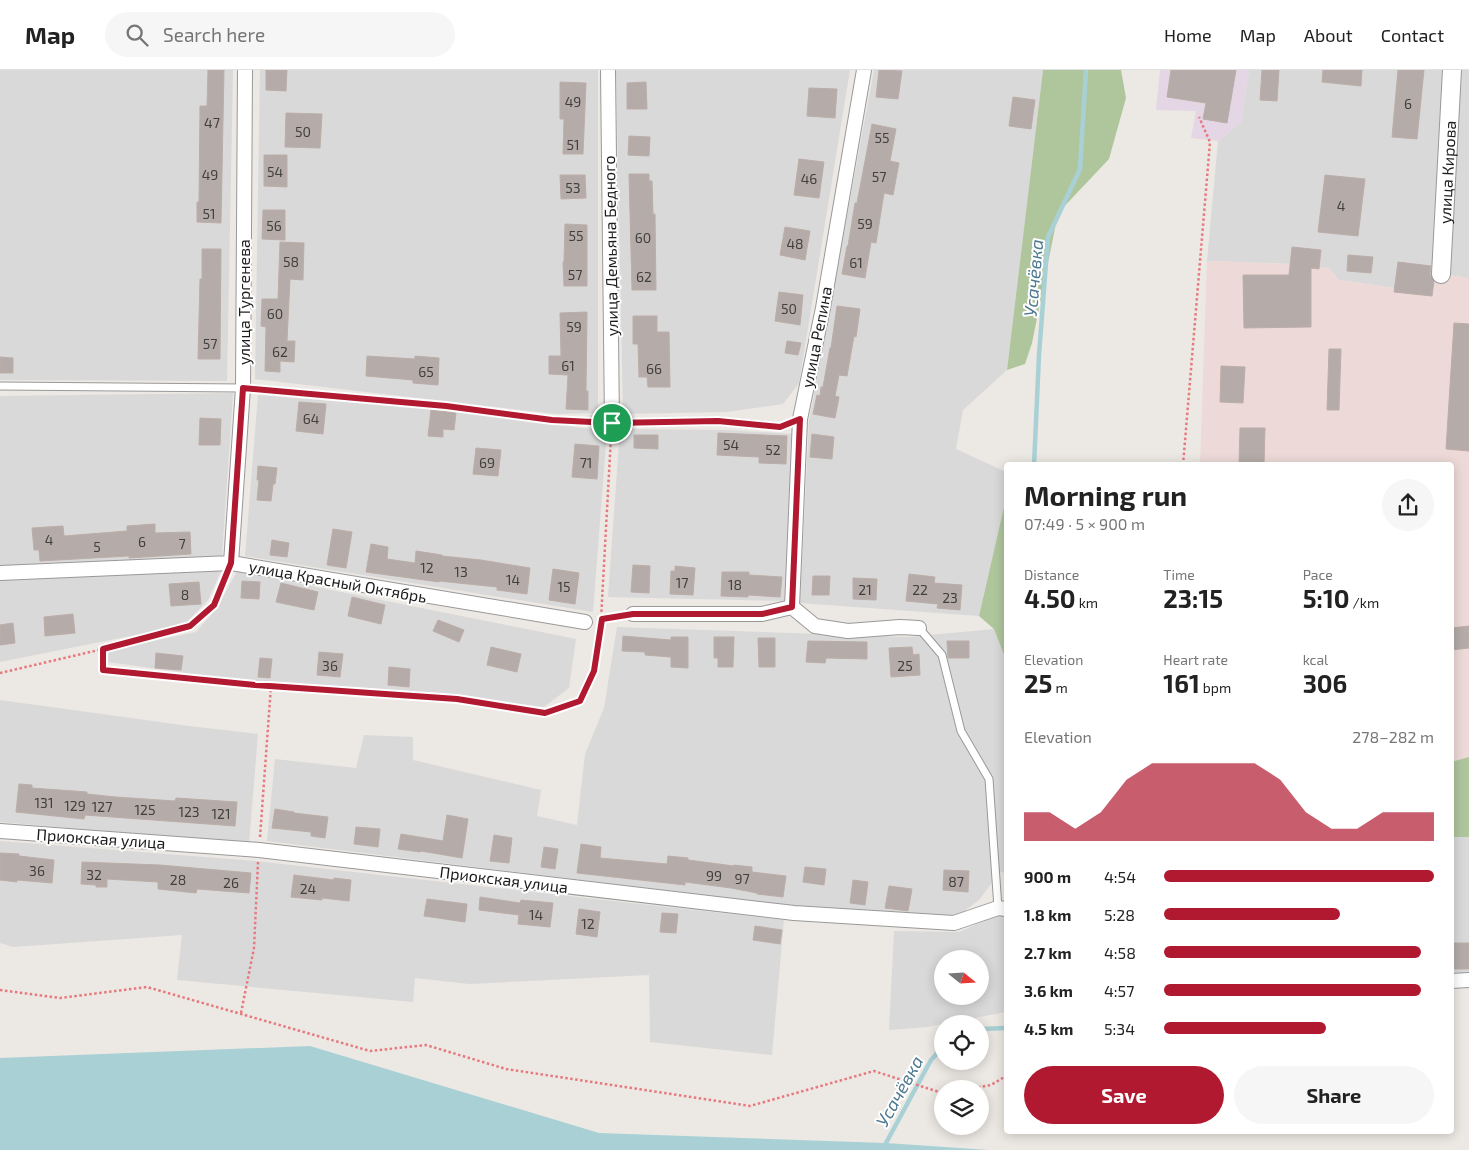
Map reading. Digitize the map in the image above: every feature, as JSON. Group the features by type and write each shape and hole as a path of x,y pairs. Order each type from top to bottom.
{"street":[{"name":"улица Тургенева","path":"231,563 243,388 245,70"},
{"name":"улица Демьяна Бедного","path":"608,70 612,423"},
{"name":"улица Репина","path":"792,607 800,419 823,308 864,70"},
{"name":"улица Кирова","path":"1441,274 1452,70"},
{"name":"улица Красный Октябрь","path":"0,573 231,563 585,622"},
{"path":"633,614 762,614 792,607 815,626 848,631 900,627 919,628"},
{"name":"Приокская улица","path":"0,831 259,850 794,913 954,923 1002,909"},
{"path":"1454,980 1469,980"}],"lane":[{"path":"0,386 243,388 446,406 552,420 612,423 718,421 780,427 800,419"},
{"path":"919,628 942,655 961,731 989,779 1002,909"}],"path":[{"path":"1183,462 1210,142 1199,117"},
{"path":"103,649 103,670 255,685 457,699 545,713 580,701 594,671 602,619 612,423"},
{"path":"0,673 190,626 214,605 231,563"},
{"path":"585,622 633,614"},
{"path":"0,990 60,998 147,987 370,1051 426,1045 506,1069 750,1106 874,1071 934,1090"},
{"path":"989,1085 1004,1077"}],"shaded area":[{"path":"0,70 233,70 227,381 0,380"},
{"path":"260,70 598,70 598,413 556,414 255,379"},
{"path":"616,70 850,70 799,383 783,404 726,412 623,414"},
{"path":"874,70 1043,70 1007,370 963,410 956,449 1004,471 1004,507 979,616 800,603 809,421"},
{"path":"1160,70 1249,70 1241,122 1218,141 1191,138 1196,111 1156,110"},
{"path":"1249,70 1443,70 1435,267 1395,288 1339,280 1329,268 1320,267 1321,250 1291,264 1207,261 1218,141 1241,122"},
{"path":"1462,70 1469,70 1469,278 1448,275"},
{"path":"1292,247 1321,250 1320,267 1329,268 1339,280 1395,288 1398,262 1435,267 1435,273 1469,278 1469,757 1454,761 1454,462 1200,462 1207,261 1290,264"},
{"path":"233,393 222,556 0,566 0,396"},
{"path":"258,395 445,410 607,431 593,612 245,556"},
{"path":"620,429 727,430 795,434 787,601 608,597"},
{"path":"222,569 208,600 188,621 160,630 0,662 0,579"},
{"path":"237,571 576,639 569,688 544,707 457,697 222,678 108,662 109,650 196,632 217,608"},
{"path":"617,627 908,637 994,629 1004,655 1004,873 1000,872 979,900 956,917 790,906 267,841 275,759 356,768 364,735 413,737 413,760 541,790 537,816 577,825 585,754 604,708"},
{"path":"0,700 258,734 249,844 0,822"},
{"path":"1454,837 1469,837 1469,974 1454,975"},
{"path":"0,841 256,861 784,920 772,1055 650,1042 649,975 469,984 415,978 413,1002 177,980 182,935 13,947 0,943"},
{"path":"998,915 1004,915 1004,1012 989,1015 934,1015 934,1026 889,1030 894,931 959,932"}],"green space":[{"path":"1043,70 1121,70 1126,98 1109,159 1058,213 1032,343 1025,364 1007,370"},
{"path":"1004,507 1004,655 994,629 979,616"},
{"path":"1469,757 1469,837 1454,837 1454,761"}],"water":[{"path":"310,1046 599,1133 886,1143 989,1150 0,1150 0,1058"}],"building":[{"path":"208,70 224,70 221,223 197,222 200,106 207,106"},
{"path":"266,70 287,70 286,91 266,90"},
{"path":"879,70 902,71 898,99 876,97"},
{"path":"1171,70 1236,70 1227,123 1203,119 1206,103 1167,97"},
{"path":"1262,70 1279,70 1277,101 1260,100"},
{"path":"1323,70 1362,70 1361,86 1322,82"},
{"path":"1398,70 1424,70 1417,139 1392,137"},
{"path":"560,82 586,83 583,154 563,154 564,119 560,119"},
{"path":"646,82 647,109 627,109 627,83"},
{"path":"809,88 837,89 835,118 807,116"},
{"path":"1013,97 1035,100 1031,129 1009,126"},
{"path":"286,113 322,114 320,148 285,147"},
{"path":"872,124 896,129 890,161 899,163 893,195 884,193 876,243 871,242 865,278 842,274"},
{"path":"629,136 650,137 649,156 628,155"},
{"path":"264,155 287,155 287,187 264,186"},
{"path":"799,159 824,162 819,198 794,195"},
{"path":"629,174 649,174 649,181 652,181 653,214 655,214 656,290 632,290"},
{"path":"560,175 585,175 586,198 561,199"},
{"path":"1325,175 1365,179 1358,236 1318,232"},
{"path":"263,210 285,210 285,240 262,239"},
{"path":"565,224 587,225 587,286 564,286"},
{"path":"785,227 810,231 805,260 780,255"},
{"path":"280,242 304,243 303,280 290,279 287,341 295,341 294,362 280,361 280,372 265,371 266,327 261,326 262,299 278,299"},
{"path":"1292,247 1321,250 1319,269 1311,268 1311,327 1244,328 1243,275 1289,275"},
{"path":"202,249 221,249 220,359 198,359"},
{"path":"1348,255 1373,257 1371,273 1347,271"},
{"path":"1398,262 1431,266 1430,274 1434,281 1432,296 1394,292"},
{"path":"779,292 803,295 800,325 775,321"},
{"path":"837,306 860,309 847,376 839,375 835,396 839,397 835,418 813,414 817,395 820,396 821,387 823,387"},
{"path":"587,312 586,391 588,391 588,410 566,409 568,375 549,374 549,356 561,356 560,313"},
{"path":"633,316 657,316 657,332 669,332 670,387 648,387 647,377 639,377 638,344 633,344"},
{"path":"1454,323 1469,324 1469,451 1446,449"},
{"path":"787,341 801,343 798,355 785,353"},
{"path":"1329,349 1341,349 1339,410 1327,410"},
{"path":"367,356 415,359 415,356 439,358 438,385 413,383 413,380 366,376"},
{"path":"0,357 13,358 13,373 0,373"},
{"path":"1221,366 1245,367 1243,403 1220,402"},
{"path":"299,402 326,404 323,434 296,431"},
{"path":"431,410 456,413 454,430 443,429 443,437 428,436"},
{"path":"200,418 221,419 220,445 199,445"},
{"path":"1240,428 1265,428 1264,462 1239,462"},
{"path":"718,433 787,436 786,464 759,463 759,457 717,455"},
{"path":"812,434 834,437 832,459 810,457"},
{"path":"634,435 658,435 658,449 634,448"},
{"path":"575,444 599,446 597,479 572,477"},
{"path":"476,448 501,450 498,476 473,474"},
{"path":"258,466 277,468 271,501 257,500"},
{"path":"155,524 155,533 190,532 191,554 40,561 39,550 34,550 32,528 63,526 64,536 127,531 127,526"},
{"path":"333,529 352,532 346,568 327,565"},
{"path":"272,540 289,543 287,557 270,555"},
{"path":"371,544 388,547 387,559 415,563 416,551 530,568 527,594 497,590 497,587 439,582 366,572"},
{"path":"633,565 650,566 649,593 631,592"},
{"path":"675,566 695,568 693,595 670,594 671,571 675,571"},
{"path":"553,569 579,573 575,604 549,600"},
{"path":"722,572 749,572 749,575 782,577 780,597 721,596"},
{"path":"909,574 935,577 934,583 962,585 960,610 937,608 938,604 906,601"},
{"path":"813,576 830,576 829,595 812,595"},
{"path":"853,578 877,579 876,600 853,599"},
{"path":"242,581 260,582 259,599 241,598"},
{"path":"199,582 201,604 171,606 169,584"},
{"path":"281,583 318,592 314,610 276,602"},
{"path":"352,597 385,605 381,624 348,616"},
{"path":"73,614 75,633 45,636 44,617"},
{"path":"438,620 464,630 459,642 433,631"},
{"path":"13,623 15,643 0,645 0,625"},
{"path":"1469,626 1469,648 1454,650 1454,628"},
{"path":"623,636 671,640 671,637 688,637 688,668 671,667 671,657 645,655 645,652 622,651"},
{"path":"714,637 734,637 733,667 718,667 718,658 714,658"},
{"path":"758,638 775,638 775,667 759,667"},
{"path":"808,641 867,642 867,659 826,658 825,663 806,662"},
{"path":"947,641 969,641 969,658 948,658"},
{"path":"491,647 521,654 517,672 487,665"},
{"path":"912,647 913,655 919,654 920,675 891,677 889,648"},
{"path":"319,652 343,654 340,677 317,675"},
{"path":"156,653 183,656 181,670 155,668"},
{"path":"260,658 272,659 270,678 258,677"},
{"path":"389,667 410,669 409,687 388,685"},
{"path":"19,784 32,785 32,788 87,792 87,794 116,797 175,801 176,798 237,802 235,826 85,815 84,819 16,812"},
{"path":"275,809 328,817 325,838 311,836 311,832 272,828"},
{"path":"447,815 468,819 462,858 398,849 401,834 443,841"},
{"path":"356,827 380,829 378,847 354,844"},
{"path":"494,835 512,838 509,863 490,861"},
{"path":"581,844 601,847 600,858 667,864 668,856 752,867 752,872 786,876 783,897 685,882 685,885 577,873"},
{"path":"544,847 558,849 555,869 541,867"},
{"path":"0,853 54,860 52,883 0,880"},
{"path":"82,862 160,865 251,873 249,893 197,889 196,893 158,889 158,882 107,879 107,887 96,887 96,885 81,884"},
{"path":"805,867 826,869 824,885 803,882"},
{"path":"944,870 969,871 968,892 943,890"},
{"path":"294,875 351,880 349,901 291,897"},
{"path":"853,880 868,882 865,905 850,903"},
{"path":"889,886 912,889 908,911 885,908"},
{"path":"480,897 520,903 521,900 553,903 550,927 518,924 519,915 479,910"},
{"path":"427,899 467,904 465,922 424,916"},
{"path":"579,909 600,912 597,937 576,934"},
{"path":"662,913 678,914 676,933 660,932"},
{"path":"755,926 782,930 780,944 753,940"},
{"path":"1454,943 1469,943 1469,969 1454,969"}],"waterway":[{"name":"Усачёвка","path":"1034,462 1039,355 1048,237 1080,169 1086,70"},
{"name":"Усачёвка","path":"989,1029 1004,1028"},
{"name":"Усачёвка","path":"886,1150 886,1143 934,1057"}],"route":[{"path":"243,388 446,406 552,420 612,423 718,421 780,427 800,419 792,607 762,614 633,614 602,619 594,671 580,701 545,713 457,699 255,685 103,670 103,649 190,626 214,605 231,563 243,388"}]}
